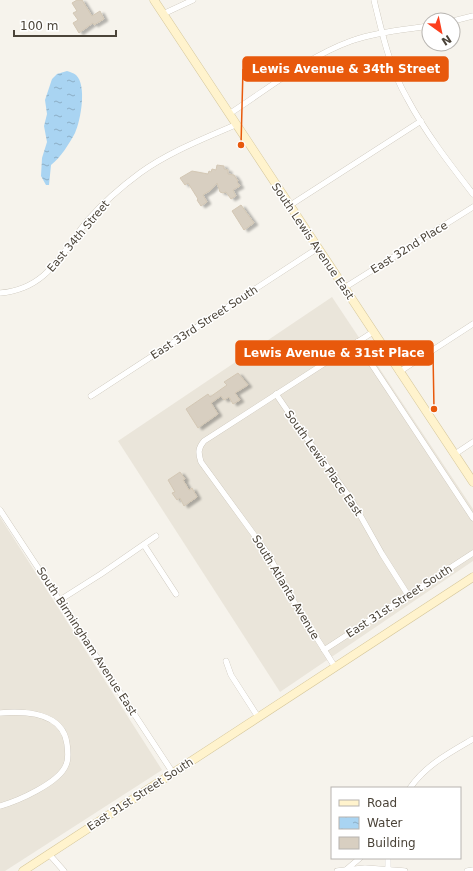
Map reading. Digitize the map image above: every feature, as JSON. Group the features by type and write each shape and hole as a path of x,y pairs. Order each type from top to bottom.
{"main road":[{"name":"South Lewis Avenue East","path":"154,0 473,482"},
{"name":"East 31st Street South","path":"23,871 473,577"}],"street":[{"path":"163,14 193,0"},
{"path":"374,0 398,80 406,98 441,152 473,194"},
{"path":"461,19 473,16"},
{"path":"229,114 319,56 352,41 421,27"},
{"path":"289,206 421,121"},
{"name":"East 34th Street","path":"0,293 16,291 29,286 51,270 89,220 113,195 140,173 170,154 235,124"},
{"name":"East 32nd Place","path":"344,288 473,207"},
{"name":"East 33rd Street South","path":"91,396 318,248"},
{"path":"399,372 473,324"},
{"path":"276,394 373,332"},
{"path":"357,342 473,518"},
{"name":"South Atlanta Avenue","path":"276,394 204,441 198,454 201,462 268,554 294,602 335,667"},
{"name":"South Lewis Place East","path":"276,394 351,499 382,554 408,595"},
{"path":"455,454 473,442"},
{"name":"South Birmingham Avenue East","path":"0,510 173,773"},
{"path":"60,600 156,536"},
{"path":"144,545 176,594"},
{"name":"East 31st Street South","path":"324,650 473,553"},
{"path":"226,661 231,675 258,717"},
{"path":"0,713 28,713 50,719 61,729 67,742 68,750 66,766 54,778 22,799 0,806"},
{"path":"411,787 429,766 473,739"},
{"path":"49,854 64,871"},
{"path":"347,869 359,859"},
{"path":"388,859 388,870"},
{"path":"337,871 364,868 405,871"},
{"path":"467,871 473,870"}],"shaded area":[{"path":"332,297 473,509 473,561 280,692 118,441"},
{"path":"0,517 162,770 5,871 0,871"}],"water":[{"path":"67,71 75,74 79,80 82,94 81,112 73,137 55,162 51,165 49,185 46,185 41,176 42,158 47,142 44,126 47,114 45,100 52,79 57,74"}],"building":[{"path":"77,0 82,0 92,16 100,11 104,19 94,25 93,23 79,33 73,23 78,20 73,13 77,11 72,3"},
{"path":"217,165 224,166 224,169 228,170 228,174 234,175 240,186 233,190 236,196 231,199 226,192 220,192 217,183 211,190 203,195 207,202 201,206 188,183 185,185 180,178 192,171 208,174 212,169 216,170"},
{"path":"241,205 254,223 244,230 232,211"},
{"path":"238,373 248,385 235,393 240,400 233,404 229,397 224,400 221,396 211,403 218,414 198,428 186,409 208,394 210,397 227,385 224,382"},
{"path":"180,472 185,479 183,480 189,490 192,488 197,497 184,506 180,498 177,500 172,493 175,492 168,480"}],"place":[{"name":"Lewis Avenue & 34th Street","path":"241,145"},
{"name":"Lewis Avenue & 31st Place","path":"434,409"}]}
